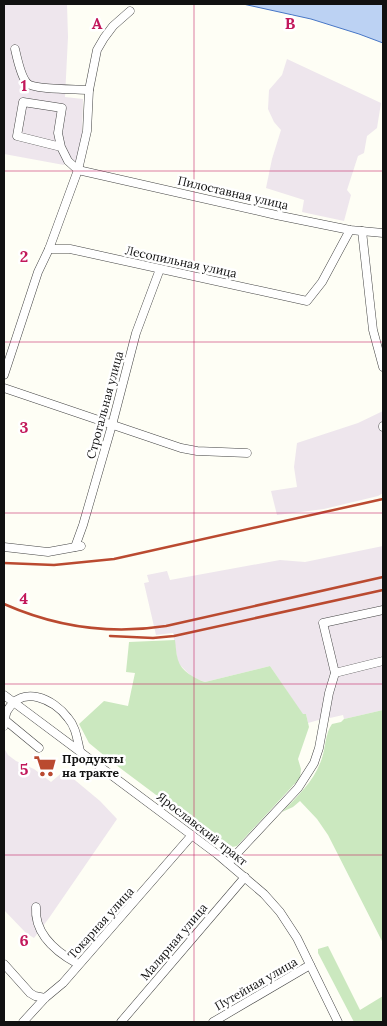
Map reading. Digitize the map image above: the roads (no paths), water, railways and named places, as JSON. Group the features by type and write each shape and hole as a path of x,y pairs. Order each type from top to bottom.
{"street":[{"path":"4,375 38,272 50,249 78,170 87,131 89,90 100,44 113,26 130,11"},
{"path":"15,49 24,80 29,85 41,89 89,90"},
{"path":"61,147 17,136 23,102 62,108 58,133 61,147 68,161 78,170"},
{"name":"Пилоставная улица","path":"78,170 350,230 383,233"},
{"name":"Лесопильная улица","path":"50,249 70,249 307,301 322,282 350,230"},
{"path":"362,231 373,330 383,367"},
{"name":"Строгальная улица","path":"4,547 38,552 57,551 78,546 136,333 160,269"},
{"path":"4,388 181,448 198,451 247,453"},
{"path":"228,862 298,788 310,772 319,748 335,673 323,623 383,610"},
{"path":"335,673 383,661"},
{"name":"Ярославский тракт","path":"4,695 228,862 264,894 280,912 297,938 338,1022"},
{"path":"39,748 4,723 7,712 14,703 28,696 47,699 62,711 72,723 80,751"},
{"name":"Токарная улица","path":"23,1022 63,982 192,835"},
{"name":"Малярная улица","path":"121,1022 245,877"},
{"path":"36,907 36,916 40,930 63,956 78,964"},
{"path":"4,964 30,993 45,998"},
{"name":"Путейная улица","path":"213,1022 310,965"}],"water":[{"path":"243,4 383,4 383,43 311,19"}],"railway":[{"path":"4,563 54,565 114,559 383,499"},
{"path":"4,604 43,618 83,627 124,630 145,629 166,626 383,577"},
{"path":"110,636 153,638 174,636 383,590"}],"place":[{"name":"Продукты на тракте","path":"45,766"}]}
